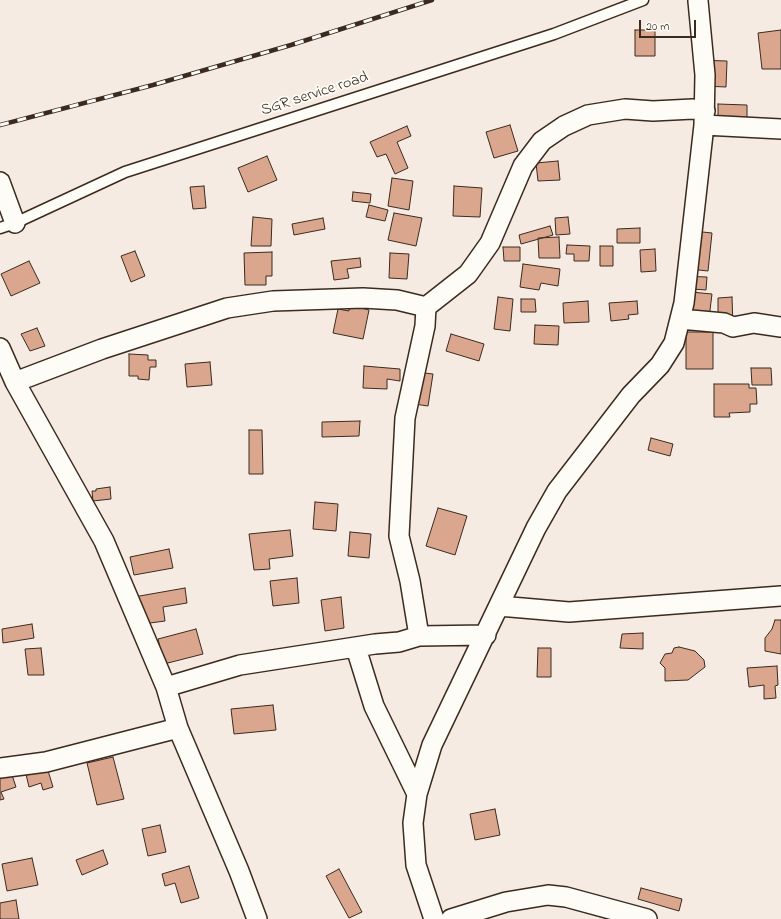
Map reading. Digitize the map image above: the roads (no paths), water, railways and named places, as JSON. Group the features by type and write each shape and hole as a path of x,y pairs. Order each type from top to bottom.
{"street":[{"path":"434,919 416,865 413,823 417,794 432,745 536,528 557,490 631,395 660,365 674,343 684,303 705,118 705,75 698,1"},
{"path":"419,636 410,581 399,536 405,418 425,326 426,307 468,274 490,243 523,166 542,141 564,126 588,115 625,109 653,111 693,109 705,118 781,128"},
{"path":"0,182 8,226"},
{"path":"15,382 102,349 227,308 273,302 363,298 397,300 426,307"},
{"path":"680,319 724,323 733,327 754,323 781,327"},
{"path":"0,348 15,382 104,541 166,686 178,728 239,871 257,919"},
{"path":"499,606 569,612 781,596"},
{"path":"166,686 240,665 399,642 419,636 486,635"},
{"path":"356,648 374,706 417,794"},
{"path":"0,768 46,762 178,728"},
{"path":"451,919 506,902 548,895 566,897 647,919"}],"lane":[{"name":"SGR service road","path":"8,226 124,172 554,34 643,0"}],"railway":[{"path":"0,125 153,85 291,45 432,0"}]}
